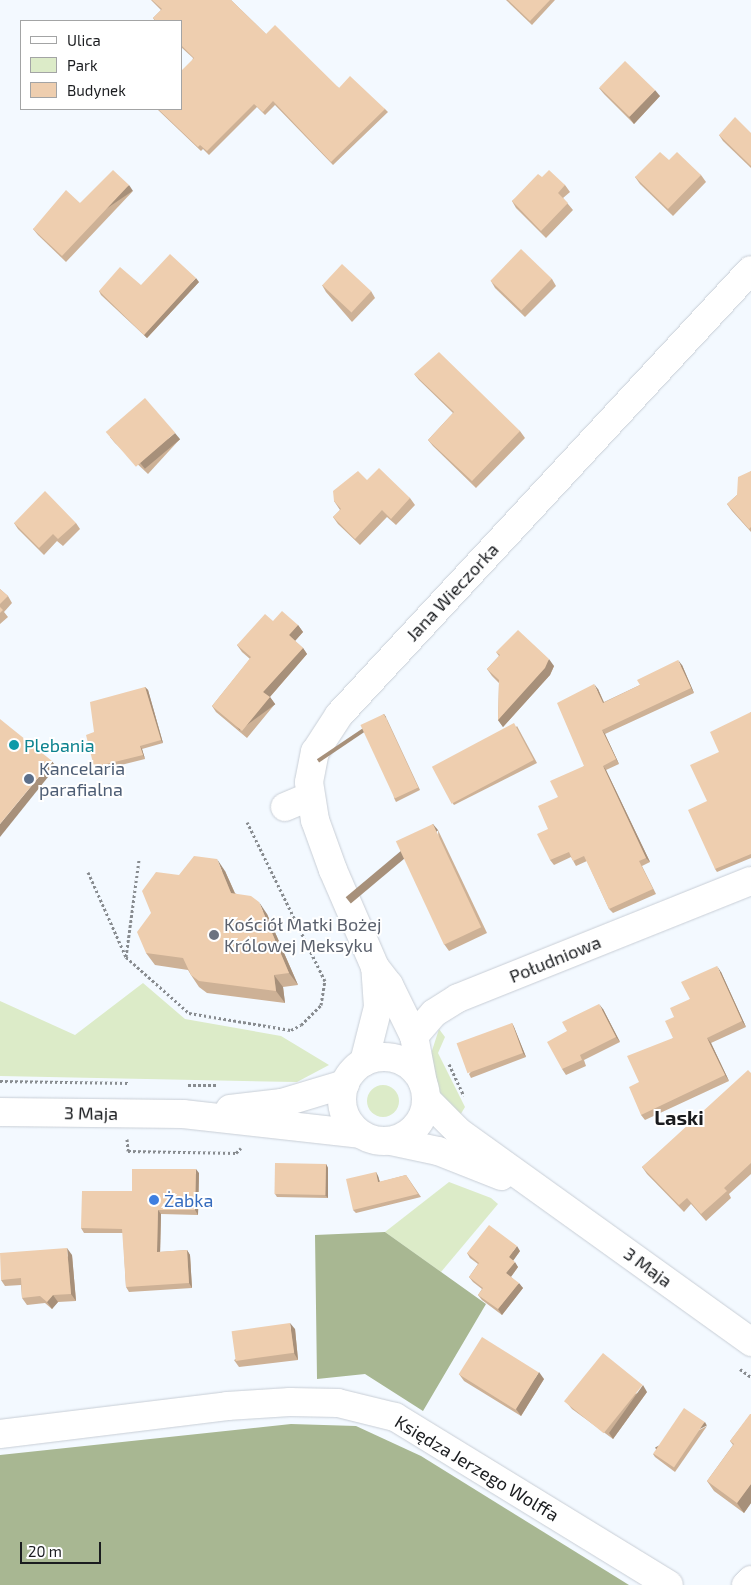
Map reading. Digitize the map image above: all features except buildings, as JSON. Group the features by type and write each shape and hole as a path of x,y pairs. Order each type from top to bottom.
{"street":[{"name":"Jana Wieczorka","path":"414,1036 389,985 375,966 333,870 297,802 315,752 339,715 751,270"},
{"name":"Południowa","path":"414,1036 434,1013 458,998 751,881"},
{"name":"Jana Wieczorka","path":"364,1062 378,1007 375,966"},
{"path":"414,1036 425,1092 416,1127 405,1136 391,1141 374,1140 360,1134 344,1111 345,1084 352,1071 364,1062 377,1058 398,1060 416,1071 425,1092"},
{"name":"3 Maja","path":"183,1114 282,1103 345,1084"},
{"name":"3 Maja","path":"425,1092 459,1132 751,1342"},
{"name":"3 Maja","path":"0,1112 183,1114 360,1134"},
{"name":"3 Maja","path":"391,1141 438,1151 543,1194"},
{"name":"Księdza Jerzego Wolffa","path":"0,1434 228,1406 290,1402 338,1403 395,1417 669,1585"},
{"path":"746,1585 751,1580"}],"path":[{"path":"88,872 126,957 189,1013 291,1030 301,1025 321,1005 325,981 247,822"},
{"path":"126,957 139,859"},
{"path":"447,1059 468,1103"},
{"path":"0,1081 139,1084"},
{"path":"179,1084 219,1085"}],"green space":[{"path":"143,983 185,1019 281,1036 329,1065 297,1082 0,1076 0,1001 75,1035"},
{"path":"439,1029 445,1037 438,1053 465,1107 459,1117 441,1098 431,1072 429,1060"},
{"path":"383,1085 395,1089 399,1101 395,1113 383,1117 371,1113 367,1101 371,1089"},
{"path":"449,1182 491,1198 498,1204 441,1272 385,1232"},
{"path":"385,1232 486,1304 423,1411 365,1374 317,1379 315,1235"},
{"path":"291,1424 356,1426 421,1456 629,1585 0,1585 0,1455"}],"place":[{"name":"Plebania","path":"14,745"},
{"name":"Kancelaria parafialna","path":"29,779"},
{"name":"Kościół Matki Bożej Królowej Meksyku","path":"214,935"},
{"name":"Żabka","path":"154,1200"}],"district":[{"name":"Laski","path":"679,1117"}]}
